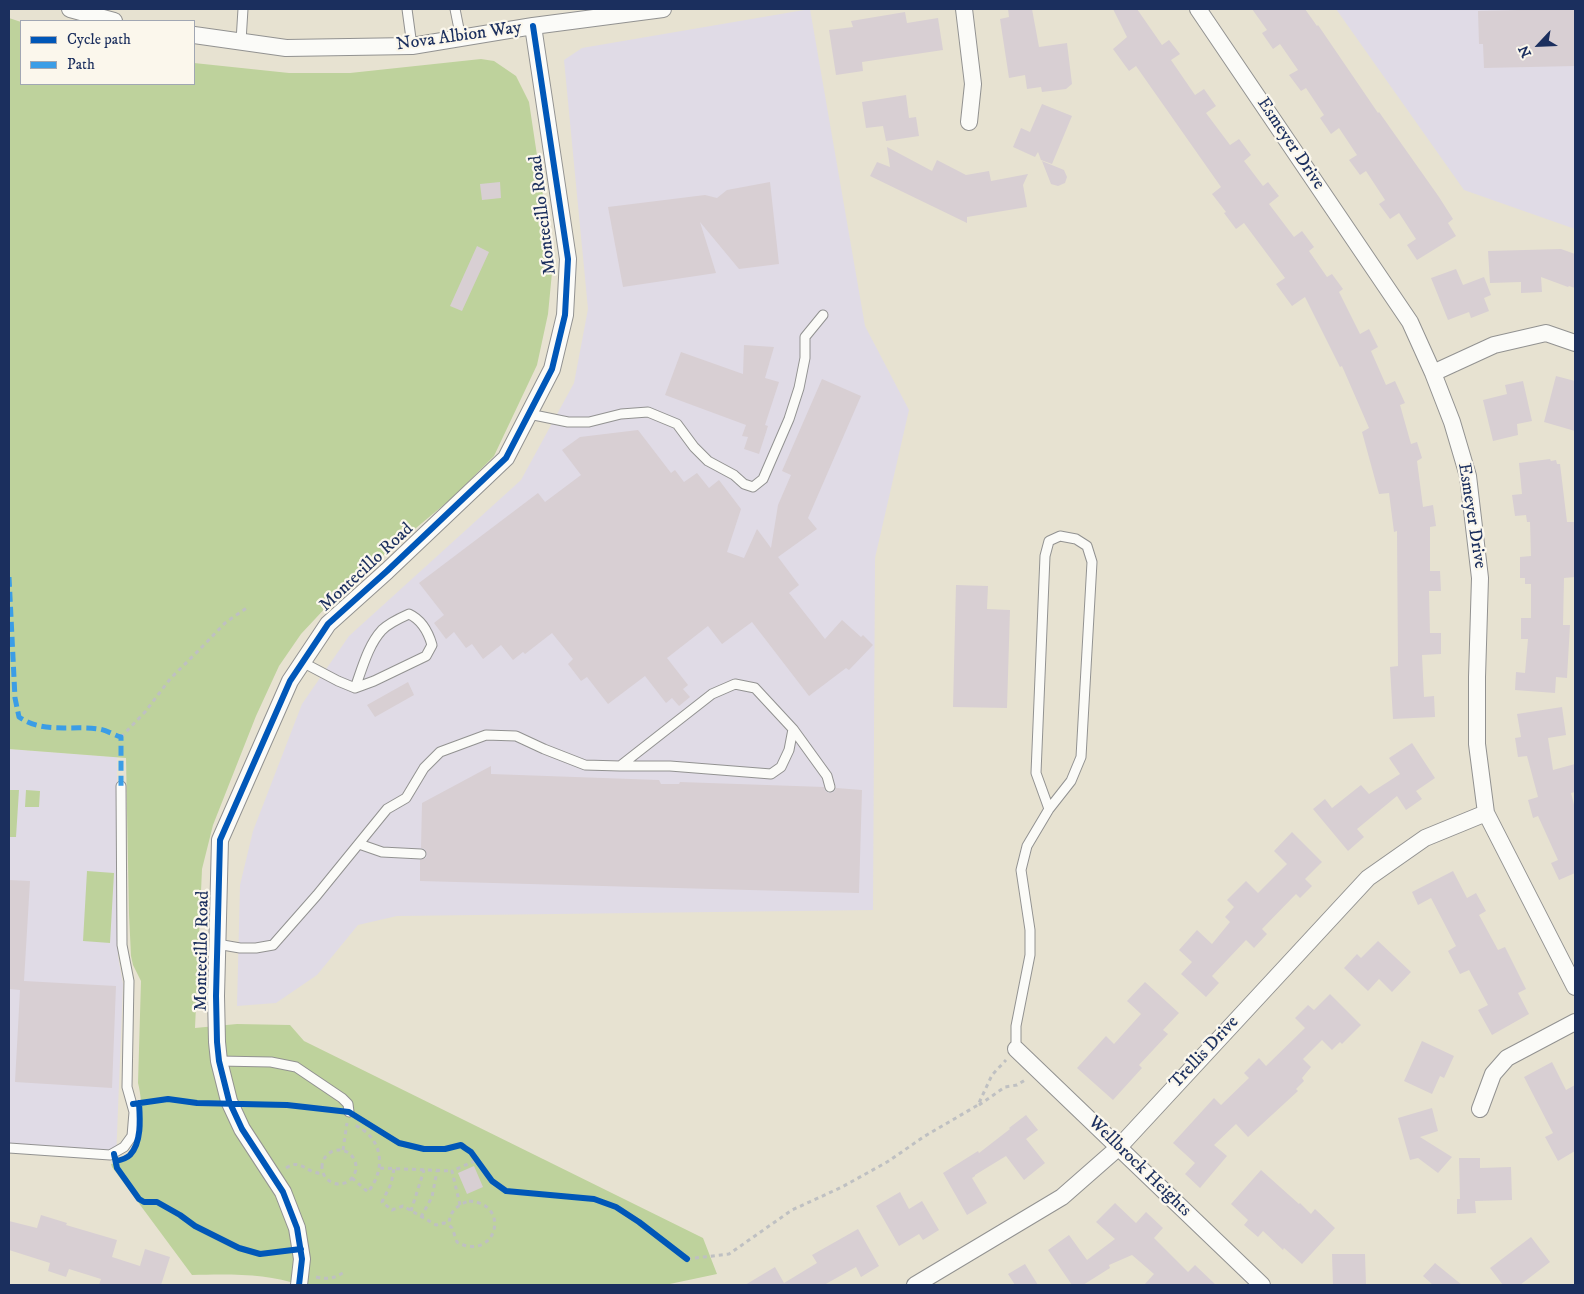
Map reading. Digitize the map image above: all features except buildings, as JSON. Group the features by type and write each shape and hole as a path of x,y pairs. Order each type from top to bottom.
{"street":[{"path":"70,9 110,20"},
{"name":"Nova Albion Way","path":"195,35 286,48 412,46 461,39 595,14 663,9"},
{"path":"964,9 973,84 969,122"},
{"name":"Esmeyer Drive","path":"1198,9 1410,322 1452,422 1468,476 1480,578 1477,744 1486,813 1575,987"},
{"name":"Montecillo Road","path":"299,1285 302,1259 297,1228 283,1192 242,1129 229,1101 219,1061 216,996 220,840 290,681 328,624 388,571 506,458 552,369 565,315 568,259 533,26"},
{"path":"1433,373 1494,345 1546,333 1575,343"},
{"name":"Trellis Drive","path":"915,1285 1062,1197 1118,1147 1368,878 1425,838 1486,813"},
{"path":"1480,1109 1493,1074 1507,1058 1575,1022"},
{"name":"Wellbrock Heights","path":"1016,1049 1262,1285"}],"lane":[{"path":"241,41 243,9"},
{"path":"407,9 412,46"},
{"path":"455,9 461,39"},
{"path":"529,414 568,422 588,422 621,414 648,412 677,424 694,447 708,461 734,475 744,484 753,487 763,480 790,419 805,358 805,337 823,315"},
{"path":"1016,1049 1016,1026 1030,955 1030,930 1021,870 1027,846 1049,809 1071,781 1081,757 1092,562 1087,546 1076,539 1060,536 1049,541 1045,556 1036,754 1036,773 1049,809"},
{"path":"302,662 355,688 374,681 426,656 432,644 428,633 418,618 409,614 396,620 382,631 370,650 355,688"},
{"path":"620,766 712,694 734,684 755,688 793,729 827,776 830,787"},
{"path":"217,944 240,948 273,945 387,810 406,798 424,768 440,752 486,735 516,736 544,749 585,764 670,766 771,774 782,766 789,750 793,729"},
{"path":"9,1148 110,1155 124,1148 132,1136 134,1112 127,1087 129,981 122,945 121,786"},
{"path":"359,844 382,852 421,854"},
{"path":"219,1061 272,1062 296,1067 342,1098 348,1104 349,1112"}],"path":[{"path":"121,737 145,712 170,679 195,653 225,623 248,607"},
{"path":"978,1105 992,1075 1016,1049"},
{"path":"680,1254 687,1260 729,1254 792,1210 842,1187 887,1162 925,1136 1005,1087 1023,1082 1038,1070"},
{"path":"343,1150 349,1112"},
{"path":"347,1122 360,1127 374,1141 379,1151 380,1168 376,1182 368,1192 352,1178"},
{"path":"343,1150 352,1156 355,1161 356,1172 344,1184 338,1184 328,1180 323,1173 322,1165 327,1154 332,1151 343,1150"},
{"path":"380,1168 452,1171 475,1158 482,1167"},
{"path":"273,1176 295,1163 317,1174 323,1173"},
{"path":"394,1169 391,1184 382,1202 392,1210 403,1206 436,1225 449,1225"},
{"path":"411,1211 424,1170"},
{"path":"421,1217 432,1197 437,1170"},
{"path":"452,1171 460,1205"},
{"path":"470,1201 484,1204 490,1210 495,1224 491,1238 486,1243 471,1248 464,1246 456,1240 456,1235 449,1225 451,1214 460,1205 470,1201"},
{"path":"335,1278 346,1271"}],"shaded area":[{"path":"810,9 865,326 909,410 875,558 873,910 397,916 358,925 317,975 276,1003 237,1006 240,885 253,831 302,704 349,636 521,480 574,383 588,309 564,60 582,48"},
{"path":"1336,9 1575,9 1575,229 1464,190"},
{"path":"9,749 117,757 118,956 123,984 116,1159 9,1152"}],"green space":[{"path":"9,18 20,22 20,85 195,85 195,63 289,73 350,73 481,59 494,61 516,76 529,102 553,262 548,314 537,365 494,456 452,498 344,588 301,634 279,666 256,716 213,825 202,869 195,1028 237,1024 290,1025 304,1041 703,1238 717,1274 665,1285 299,1285 261,1276 192,1275 111,1164 129,1158 134,1151 140,1133 142,1111 138,1083 141,981 131,956 126,758 9,749"},
{"path":"9,790 19,790 16,837 9,837"},
{"path":"26,790 40,791 39,807 25,807"},
{"path":"87,871 114,873 110,943 83,941"}],"marked path":[{"path":"9,577 15,698 19,717 28,722 47,727 99,729 121,737 121,786"}],"cycle path":[{"path":"299,1285 302,1259 297,1228 283,1192 242,1129 229,1101 219,1061 216,996 220,840 290,681 328,624 506,458 552,369 565,315 568,259 533,26"},
{"path":"133,1104 168,1099 197,1103 287,1105 349,1112 399,1143 424,1149 445,1149 461,1145 471,1152 492,1181 506,1191 594,1199 616,1207 687,1259"},
{"path":"116,1161 128,1156 137,1144 140,1116 139,1103"},
{"path":"114,1154 117,1168 139,1199 144,1202 157,1202 195,1226 239,1248 260,1254 301,1249"}]}
